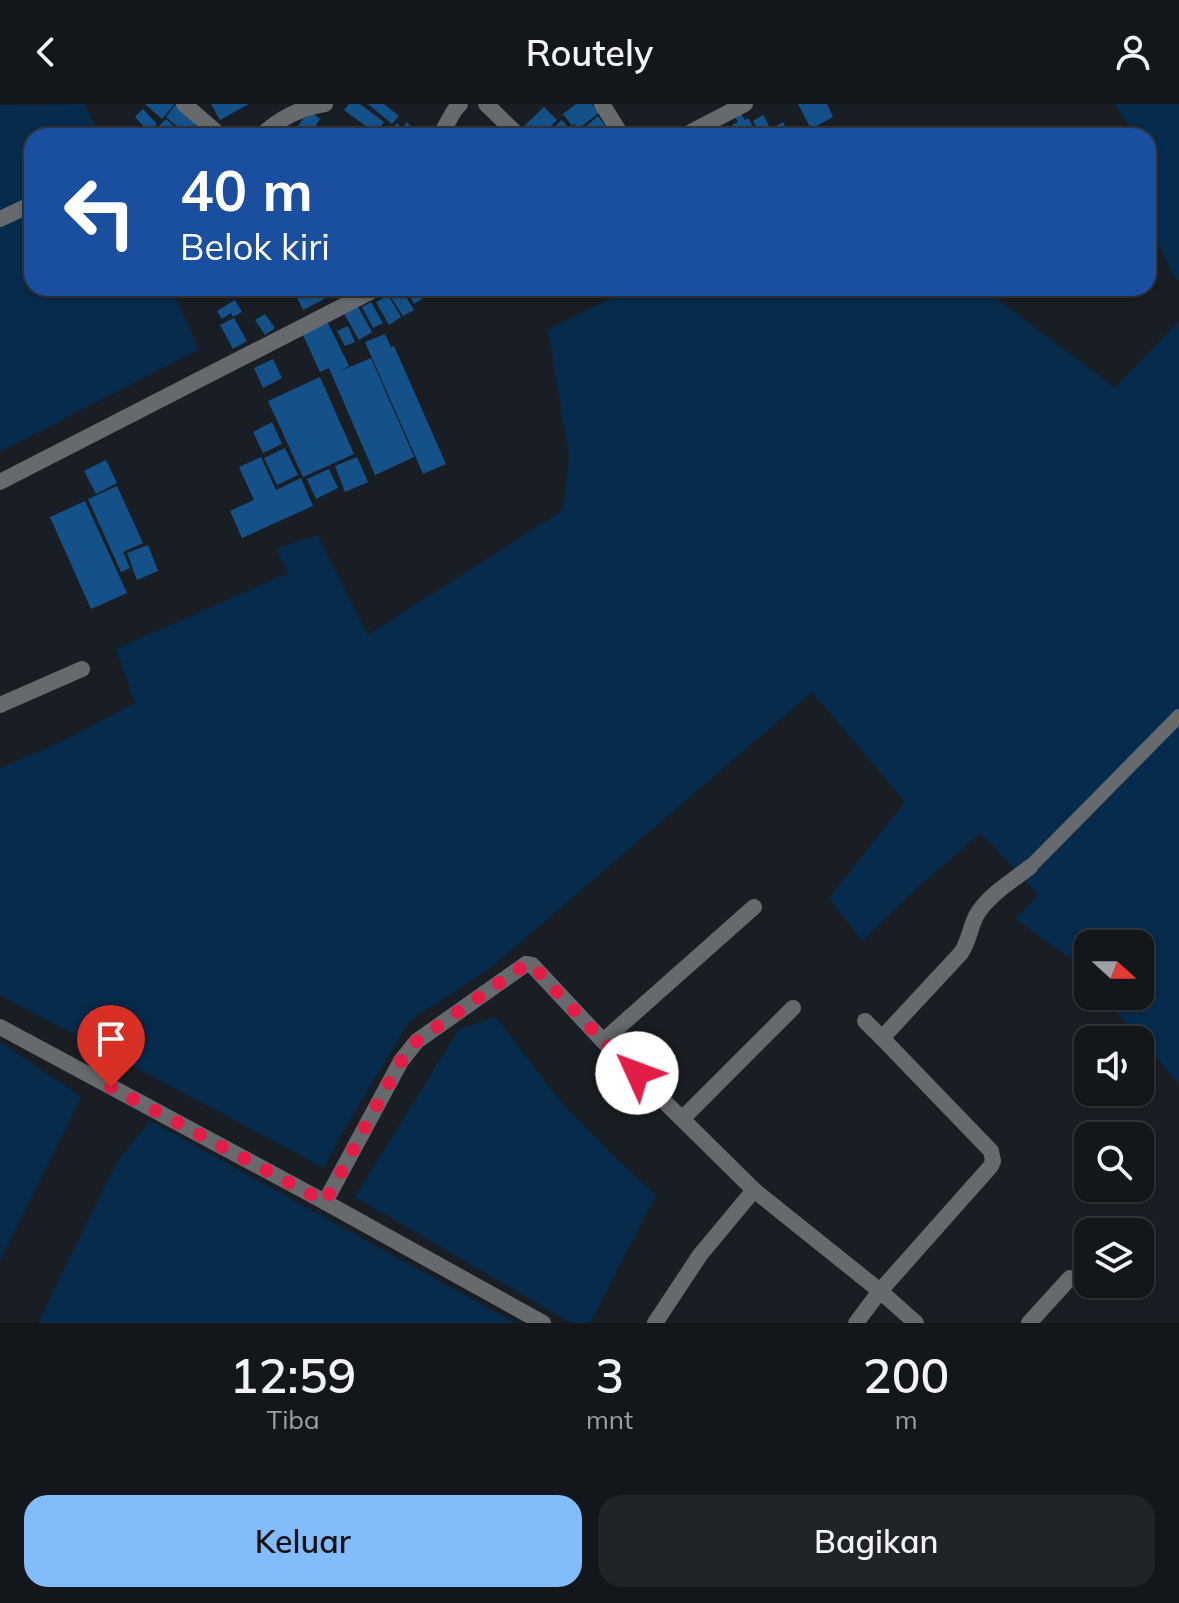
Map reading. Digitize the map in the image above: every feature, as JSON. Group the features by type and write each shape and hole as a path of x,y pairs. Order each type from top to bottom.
{"street":[{"path":"184,104 212,128"},
{"path":"270,128 307,107 325,104"},
{"path":"444,128 460,104"},
{"path":"486,104 511,128"},
{"path":"602,104 617,128"},
{"path":"698,128 745,104"},
{"path":"0,219 24,208"},
{"path":"0,482 362,296"},
{"path":"0,705 82,669"},
{"path":"882,1038 961,953 969,941 980,909 1030,867"},
{"path":"603,1041 754,907"},
{"path":"325,1202 409,1050 526,964 532,965 603,1041 754,1190 916,1323"},
{"path":"682,1119 793,1008"},
{"path":"856,1323 993,1161 991,1151 865,1021"},
{"path":"0,1027 543,1323"},
{"path":"655,1323 700,1255 754,1190"},
{"path":"1029,1323 1070,1278"}],"lane":[{"path":"1030,867 1179,716"}],"shaded area":[{"path":"85,104 96,128 24,128 24,296 175,296 199,349 0,452 0,105"},
{"path":"1114,104 1179,104 1179,281 1173,275 1156,238 1156,128 1131,128"},
{"path":"616,296 993,296 1115,388 1179,321 1179,1084 1154,1055 1154,1026 1129,1026 1115,1010 1154,1010 1154,930 1074,930 1074,963 1015,919 1039,895 980,833 862,941 829,898 905,802 812,692 489,969 409,1021 324,1168 0,995 0,768 61,742 135,703 116,649 288,573 276,549 317,535 368,635 563,510 569,456 548,330"},
{"path":"496,1017 563,1105 656,1195 590,1323 571,1323 355,1197 459,1029"},
{"path":"0,1042 81,1097 0,1261"},
{"path":"150,1121 515,1323 38,1323 116,1163"}],"building":[{"path":"145,104 173,104 174,105 162,119"},
{"path":"176,104 198,122 193,128 179,128 166,117"},
{"path":"211,104 249,104 220,120"},
{"path":"349,104 360,104 384,122 379,128 368,128 344,110"},
{"path":"368,104 384,104 399,116 392,124"},
{"path":"576,104 592,104 599,113 579,128 574,124 572,126 563,114"},
{"path":"798,104 827,104 833,117 810,128"},
{"path":"544,107 557,120 549,128 522,128"},
{"path":"143,109 157,124 153,128 145,128 135,117"},
{"path":"309,110 320,119 316,125 321,128 297,128"},
{"path":"741,114 745,120 748,118 754,128 734,128 732,125 738,122 735,117"},
{"path":"763,115 770,128 757,128 753,121"},
{"path":"598,116 607,128 584,128"},
{"path":"166,119 176,128 157,128"},
{"path":"562,120 569,128 552,128"},
{"path":"783,122 786,128 773,128"},
{"path":"296,296 330,296 303,310"},
{"path":"389,296 401,317 389,325 376,302"},
{"path":"390,296 406,296 414,310 403,316"},
{"path":"409,296 424,296 425,297 414,304"},
{"path":"235,300 242,312 233,317 231,313 222,319 217,311"},
{"path":"371,302 383,323 373,328 362,307"},
{"path":"356,303 372,332 359,340 342,310"},
{"path":"265,314 275,328 265,335 255,320"},
{"path":"234,318 247,341 233,349 220,325"},
{"path":"327,321 349,366 338,372 371,358 414,457 375,475 329,368 320,372 302,333"},
{"path":"348,326 355,342 345,346 337,331"},
{"path":"385,334 391,347 394,346 446,464 423,474 365,342"},
{"path":"273,359 282,378 263,388 254,368"},
{"path":"320,377 354,454 303,477 268,401"},
{"path":"272,422 282,444 263,453 253,432"},
{"path":"285,448 298,475 277,485 264,458"},
{"path":"261,457 276,490 301,478 313,506 242,538 230,511 254,500 239,467"},
{"path":"357,457 368,482 345,492 335,466"},
{"path":"106,460 117,483 96,494 84,471"},
{"path":"329,469 338,488 316,499 307,479"},
{"path":"117,486 143,543 123,552 130,568 121,572 88,499"},
{"path":"85,501 127,593 91,609 50,517"},
{"path":"148,545 158,571 137,580 127,553"}],"route":[{"path":"111,1087 325,1202 409,1050 417,1041 526,964 532,965 637,1073"}]}
